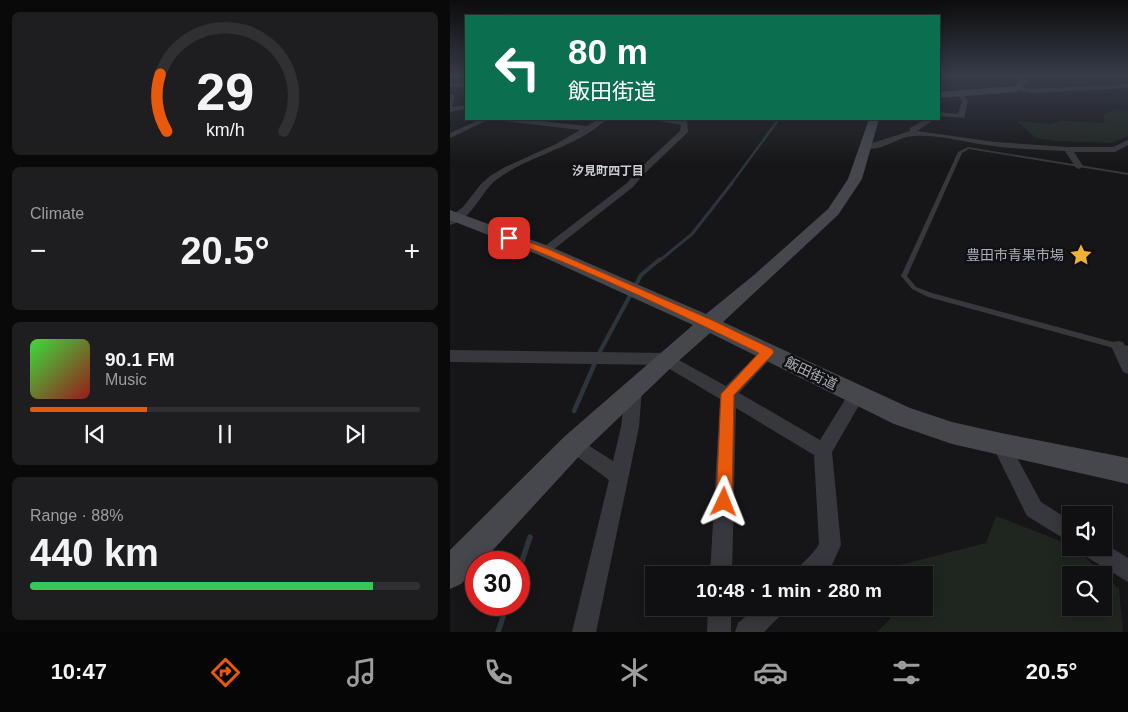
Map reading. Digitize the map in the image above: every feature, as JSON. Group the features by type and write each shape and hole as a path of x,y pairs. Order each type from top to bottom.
{"street":[{"path":"940,114 961,116 963,105"},
{"path":"450,110 465,107"},
{"path":"450,136 484,120"},
{"path":"513,120 586,128"},
{"path":"452,218 467,209 484,186 493,178 558,146 601,120"},
{"path":"450,573 574,444 666,359 710,324 832,212 855,179 874,120"},
{"path":"915,133 913,130 929,120"},
{"path":"545,251 630,185 641,172 684,132 686,121"},
{"path":"867,146 879,146 897,136 915,133 1012,146 1068,149 1116,150 1128,142"},
{"path":"1068,149 1079,166"},
{"name":"飯田街道","path":"452,218 545,251 710,324 903,416 952,433 1001,445 1128,471"},
{"path":"1123,348 1128,368"},
{"path":"721,566 728,394 768,352"},
{"path":"450,356 666,359 823,451"},
{"path":"584,632 630,427 634,389"},
{"path":"815,566 830,546 823,451 857,395"},
{"path":"574,444 618,475"},
{"path":"1001,445 1034,509 1062,527"},
{"path":"1105,556 1128,571"},
{"path":"720,616 720,632"},
{"path":"747,632 764,616"}],"lane":[{"path":"1123,348 930,295 914,288 904,276 960,152 968,148 979,148 1128,174"}],"shaded area":[{"path":"1115,109 1128,111 1128,136 1112,143 1056,141 1036,138 1017,121 1050,124 1062,121 1105,123 1103,115"},
{"path":"996,516 1062,542 1062,556 1084,556 1094,566 1062,566 1062,616 1112,616 1112,582 1119,589 1123,632 877,632 890,619 890,616 933,616 933,566 896,566 986,543"}],"waterway":[{"path":"775,124 778,120"},
{"path":"731,184 776,123"},
{"path":"659,261 692,234 732,183"},
{"path":"597,357 641,275 660,259"},
{"path":"574,411 598,356"},
{"path":"525,551 530,537"},
{"path":"498,632 503,616"}],"place":[{"name":"豊田市青果市場","path":"1081,255"}],"district":[{"name":"汐見町四丁目","path":"608,171"}],"route":[{"path":"509,238 545,251 710,324 768,352 728,394 724,502"}]}
